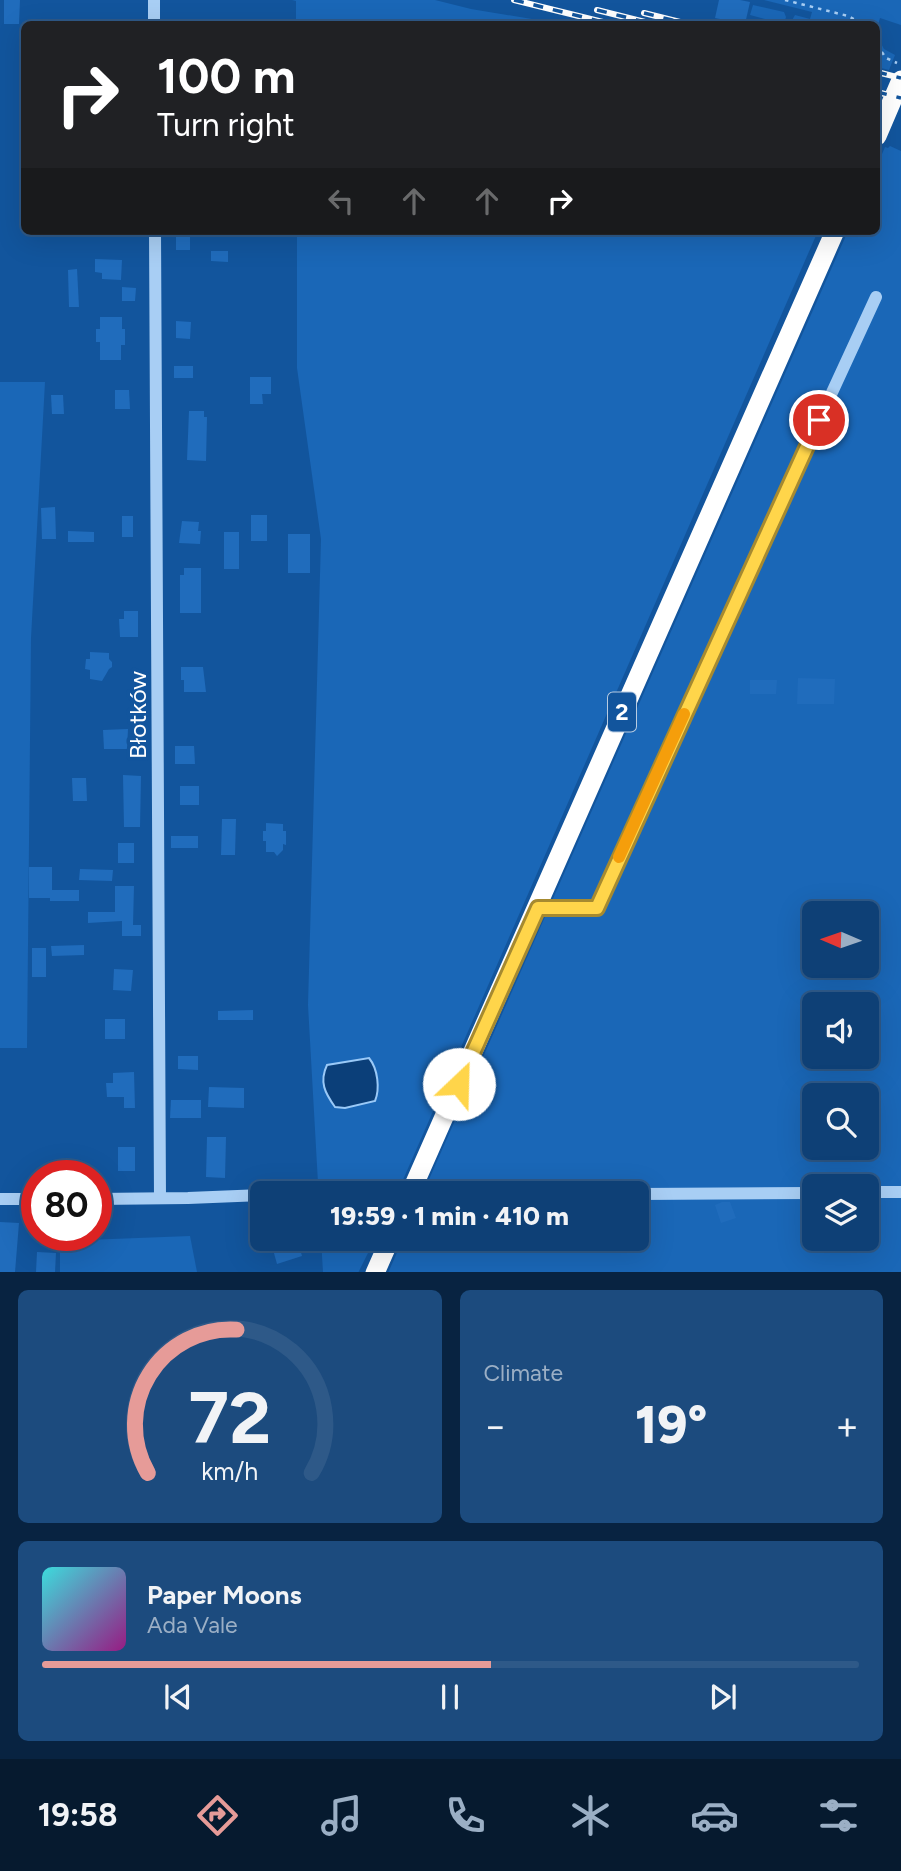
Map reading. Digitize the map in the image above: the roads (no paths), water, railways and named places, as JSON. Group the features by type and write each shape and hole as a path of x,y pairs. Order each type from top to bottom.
{"highway":[{"path":"880,128 901,80"},
{"name":"2","path":"416,1181 833,235"},
{"path":"375,1272 385,1251"}],"street":[{"path":"154,0 154,21"},
{"name":"Błotków","path":"155,235 160,1198"},
{"path":"538,908 597,908 876,297"},
{"path":"879,1192 901,1192"},
{"path":"649,1194 802,1193"},
{"path":"112,1199 250,1195"},
{"path":"0,1199 21,1199"}],"railway":[{"path":"514,0 599,21"},
{"path":"597,10 641,21"},
{"path":"644,13 676,21"},
{"path":"880,73 901,78"},
{"path":"880,93 901,98"}]}
